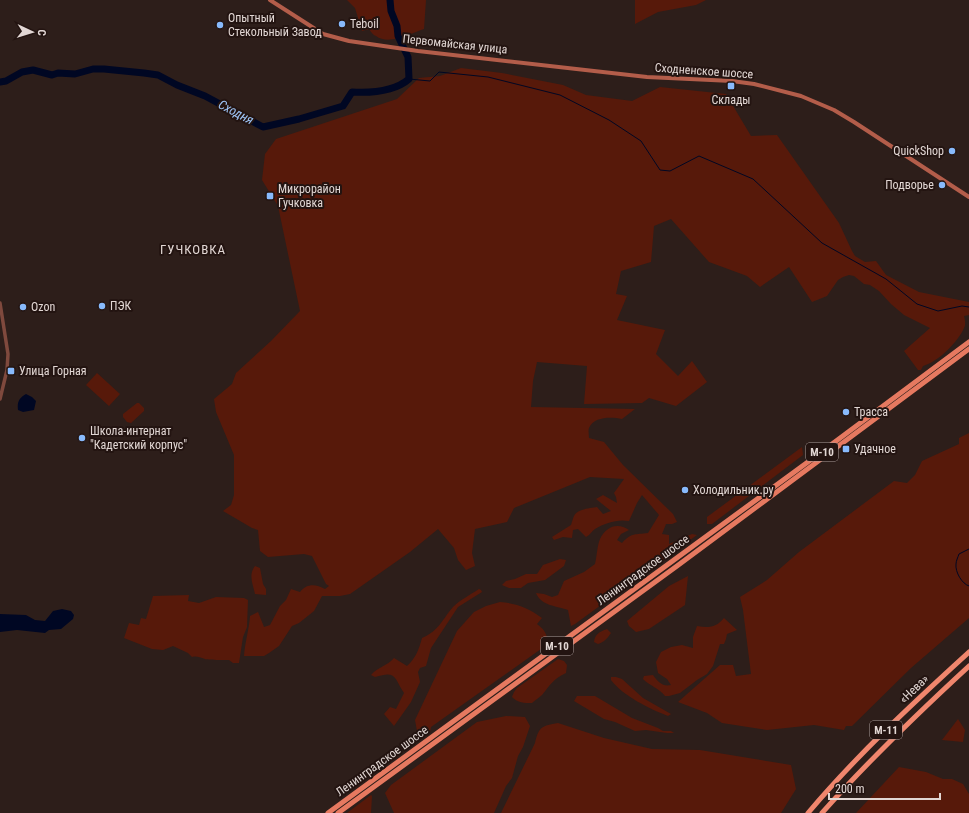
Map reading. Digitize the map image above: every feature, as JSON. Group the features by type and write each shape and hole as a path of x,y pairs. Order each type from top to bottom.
{"highway":[{"name":"Ленинградское шоссе","path":"328,813 818,455 969,342"},
{"name":"Ленинградское шоссе","path":"338,813 677,566 969,349"},
{"name":"«Нева»","path":"808,813 848,768 886,730 969,652"},
{"name":"«Нева»","path":"822,813 856,775 899,731 969,666"}],"main road":[{"name":"Первомайская улица","path":"270,0 328,36 349,41 418,51 648,77"},
{"name":"Сходненское шоссе","path":"648,77 724,80 748,83 816,101 854,122 969,197"}],"street":[{"path":"0,303 8,354 7,370 0,399"}],"shaded area":[{"path":"347,0 426,0 424,29 400,38 387,40 381,39 374,35 369,29 362,31 355,8"},
{"path":"635,0 706,0 696,5 658,12 635,24"},
{"path":"461,68 502,73 563,85 586,95 632,101 660,87 726,94 751,136 777,135 839,223 855,256 865,262 876,261 886,275 919,292 969,302 969,315 964,316 965,327 947,351 929,364 923,366 921,370 918,370 904,351 930,328 904,315 879,291 870,285 864,284 854,276 849,275 838,280 827,296 812,302 789,267 760,287 747,276 709,262 671,219 654,226 651,262 621,271 616,294 627,296 617,320 665,330 656,354 678,376 692,361 707,382 676,406 649,398 642,403 584,404 587,366 537,362 533,381 531,407 635,409 622,419 604,418 595,421 589,428 589,438 604,442 623,465 673,514 677,522 666,524 662,534 669,535 669,544 692,534 697,535 571,626 568,610 545,603 536,593 552,597 558,595 564,581 584,572 595,564 600,539 609,528 621,526 629,530 621,534 617,540 622,543 625,539 631,536 648,533 659,515 642,495 629,521 607,523 595,529 586,537 578,529 573,530 572,538 563,537 554,540 552,537 571,525 574,516 578,512 584,509 597,507 603,514 611,511 596,499 603,495 617,503 614,493 624,479 590,477 514,508 507,522 475,529 472,553 475,566 466,570 458,560 454,548 438,529 410,552 350,594 340,596 322,596 314,611 299,623 292,626 279,646 269,653 264,656 244,656 250,616 258,612 264,627 270,625 280,606 286,600 291,589 300,592 306,587 312,585 325,589 329,586 326,584 312,556 304,554 268,557 260,551 258,530 223,511 231,505 234,495 234,455 216,412 214,399 232,384 236,373 271,341 300,311 278,206 262,180 265,154 276,139 397,99 419,78 440,76"},
{"path":"97,373 120,394 109,406 86,385"},
{"path":"137,403 144,408 144,411 131,423 127,422 123,417 123,414"},
{"path":"969,433 969,618 911,668 852,726 846,726 844,730 814,725 767,730 722,723 707,713 678,702 720,665 733,665 736,676 751,674 740,597 767,580 799,552 894,481 907,483 915,475 922,461 959,444 959,438"},
{"path":"802,447 803,455 712,524 707,524 707,517"},
{"path":"560,559 566,560 564,566 545,580 528,583 521,588 509,588 502,585 506,581 526,574 537,574 543,565"},
{"path":"255,566 260,568 263,584 266,589 266,595 255,594 251,576"},
{"path":"688,576 685,605 649,629 636,632 629,626 627,621 669,586"},
{"path":"479,589 482,592 458,607 431,648 426,666 420,668 418,672 420,682 411,702 394,726 384,714 390,707 396,709 404,693 394,677 391,675 387,674 375,677 371,675 394,658 407,666 417,653 422,638 433,632 440,625 456,604"},
{"path":"189,595 188,601 199,603 216,597 244,598 248,600 247,627 243,637 239,663 233,663 229,660 209,660 192,657 188,653 173,646 163,650 152,649 124,638 129,623 139,625 141,618 146,619 153,596"},
{"path":"500,602 522,607 532,611 542,618 537,624 545,632 548,644 431,727 430,732 420,733 417,731 415,720 457,631 474,612 486,606"},
{"path":"724,618 737,630 727,634 724,644 720,644 713,666 707,674 680,693 669,696 665,696 643,679 644,676 653,675 661,683 671,685 667,679 658,673 656,662 661,652 671,647 682,645 693,648 693,637 697,626 712,626 718,624"},
{"path":"607,629 611,633 607,639 598,644 594,642 595,637 598,634"},
{"path":"558,659 564,661 567,665 566,673 555,680 541,696 532,703 519,702 512,697 517,688"},
{"path":"611,677 622,679 643,698 671,714 668,716 653,710 630,697 616,686 611,680"},
{"path":"577,696 595,696 632,718 663,731 671,731 674,733 646,730 635,731 604,719 574,701"},
{"path":"506,716 525,717 530,726 523,747 518,756 512,778 506,786 494,813 394,813 385,793 391,785 477,722"},
{"path":"958,719 965,730 963,742 942,740"},
{"path":"558,723 604,738 652,749 700,750 791,765 796,789 781,813 501,813 535,743 538,733 545,726"},
{"path":"899,767 926,772 943,779 952,779 963,784 969,794 969,813 856,813"},
{"path":"371,795 371,813 347,813"}],"water":[{"path":"26,394 36,401 34,410 23,412 18,410 18,405 19,400"},
{"path":"62,609 71,611 74,615 73,619 61,629 49,630 45,633 17,630 0,632 0,614 26,615 35,620 45,621 53,611"}],"waterway":[{"name":"Сходня","path":"0,82 6,81 22,72 33,70 52,75 58,73 75,74 93,69 158,75 177,85 205,96 263,127 299,119 343,106 352,92 382,91 396,87 409,79 408,57 398,36 397,26 391,11 390,0"},
{"path":"409,79 430,81 439,72 488,77 560,95 609,120 641,141 660,170 670,171 699,156 753,179 822,243 886,279 917,304 938,311 962,306 969,307"},
{"path":"969,549 959,554 956,562 958,574 966,585 969,586"}],"place":[{"name":"Teboil","path":"342,24"},
{"name":"Опытный Стекольный Завод","path":"220,25"},
{"name":"Склады","path":"731,86"},
{"name":"QuickShop","path":"952,151"},
{"name":"Подворье","path":"942,185"},
{"name":"Микрорайон Гучковка","path":"270,196"},
{"name":"ПЭК","path":"102,306"},
{"name":"Ozon","path":"23,307"},
{"name":"Улица Горная","path":"11,371"},
{"name":"Трасса","path":"846,412"},
{"name":"Школа-интернат \"Кадетский корпус\"","path":"82,438"},
{"name":"Удачное","path":"846,449"},
{"name":"Холодильник.ру","path":"685,490"}],"district":[{"name":"ГУЧКОВКА","path":"193,249"}]}
